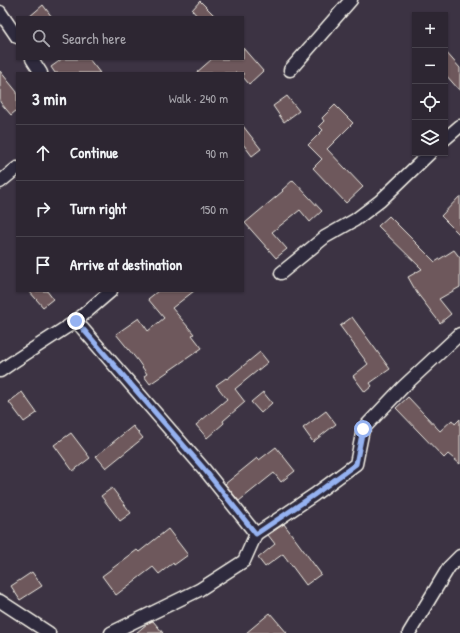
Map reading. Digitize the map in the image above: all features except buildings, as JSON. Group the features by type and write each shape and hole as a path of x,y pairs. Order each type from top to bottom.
{"street":[{"path":"290,70 351,0"},
{"path":"0,12 16,36"},
{"path":"33,60 40,72"},
{"path":"448,136 460,126"},
{"path":"281,272 325,237 355,220 380,201 427,156"},
{"path":"0,182 16,169"},
{"path":"0,371 76,321 110,292"},
{"path":"76,321 204,469 256,534"},
{"path":"111,633 199,590 244,561 256,534 314,495 356,464 363,429 403,387 460,334"},
{"path":"409,633 449,567 460,556"},
{"path":"0,601 49,633"}],"route":[{"path":"76,321 204,469 256,534 314,495 356,464 363,429"}]}
